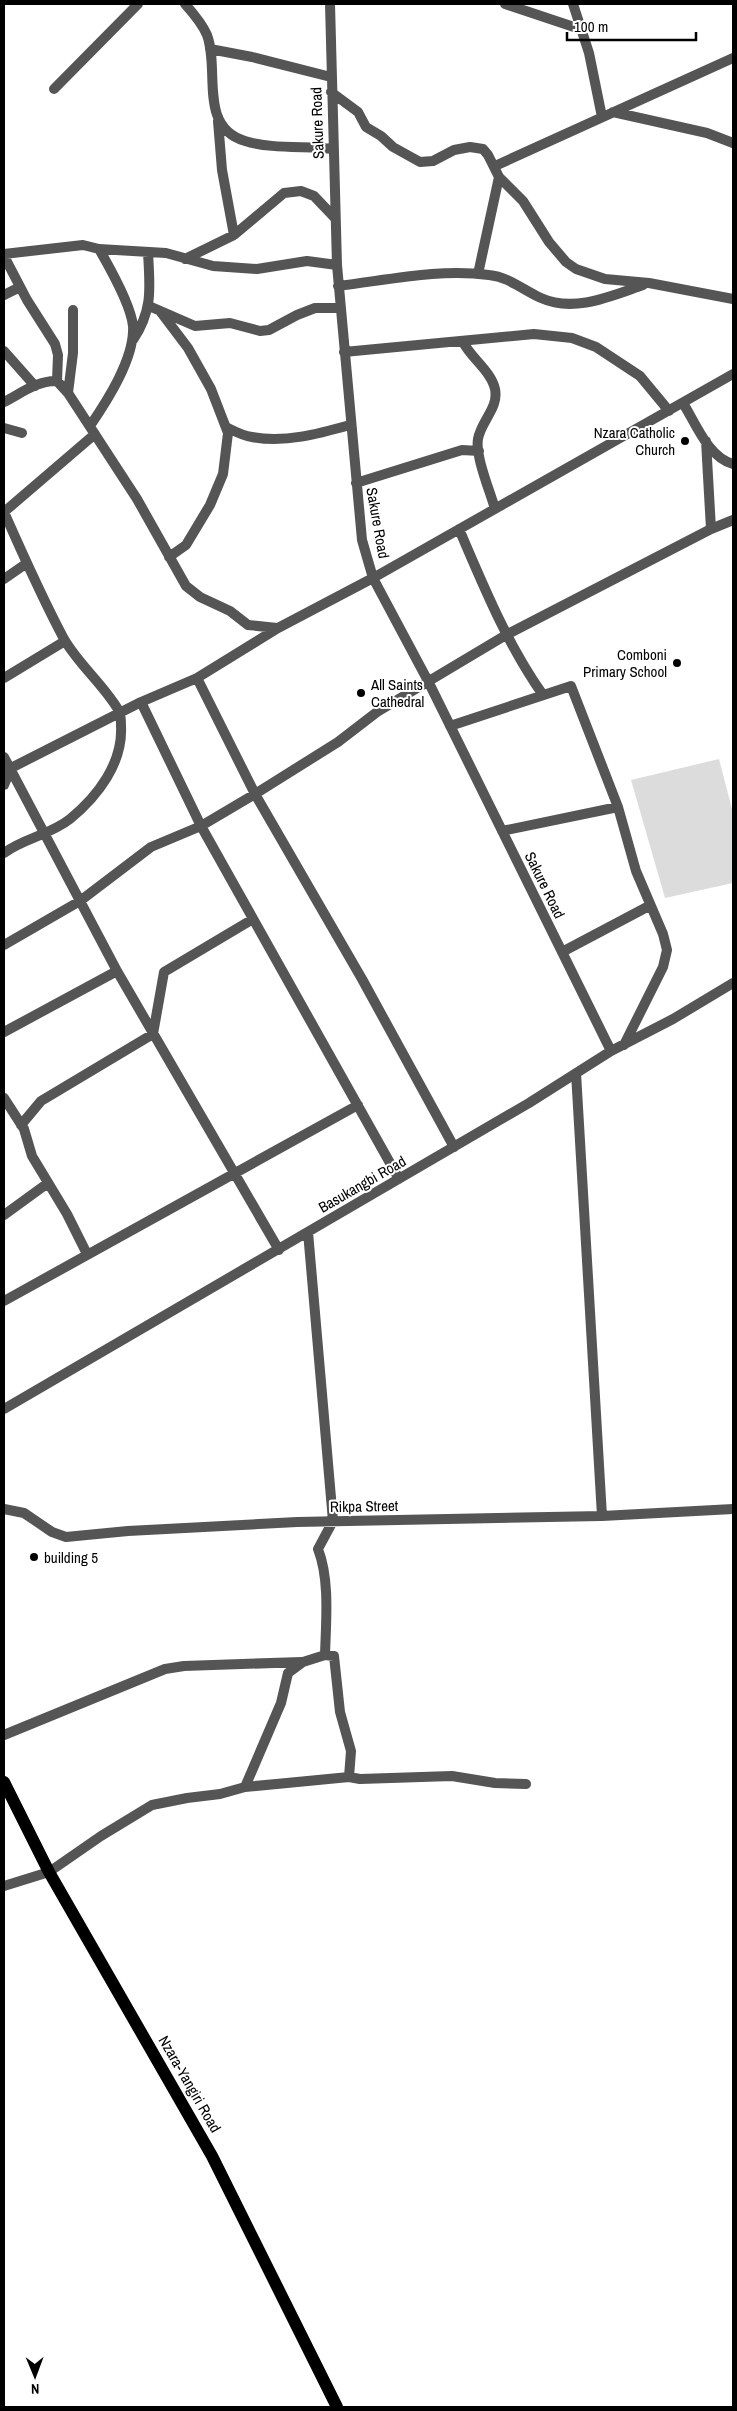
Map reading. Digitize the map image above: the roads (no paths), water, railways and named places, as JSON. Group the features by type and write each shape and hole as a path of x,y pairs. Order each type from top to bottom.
{"main road":[{"name":"Nzara-Yangiri Road","path":"4,1782 49,1872 212,2156 337,2407"}],"street":[{"path":"54,88 138,4"},
{"path":"185,4 199,21 207,35 210,49 212,87 218,117 222,170 234,235"},
{"name":"Sakure Road","path":"330,4 338,286 362,540 373,578 428,682 611,1051"},
{"path":"505,4 583,30"},
{"path":"573,4 583,30 602,117"},
{"path":"210,49 252,56 331,77"},
{"path":"495,166 733,58"},
{"path":"331,92 358,112 366,127 381,136 392,148 420,162 433,161 454,150 470,147 483,149 495,166 499,177 523,201 549,242 566,262 576,269 605,279 649,283 733,299"},
{"path":"613,112 707,133 733,143"},
{"path":"218,117 227,132 245,141 333,149"},
{"path":"478,274 499,177"},
{"path":"185,259 234,235 284,193 301,191 314,196 335,218"},
{"path":"57,381 58,355 55,344 20,287 4,255 64,245 83,245 99,250 166,253 213,266 257,269 307,261 337,265"},
{"path":"99,250 112,270 131,317 133,340"},
{"path":"4,853 19,844 45,834 70,819 109,776 119,750 121,735 120,713 66,641 4,512 92,430 114,389 133,340 143,324 148,306 148,253"},
{"path":"338,286 442,273 478,274 512,281 540,298 555,304 572,304 598,300 649,283"},
{"path":"4,295 20,287"},
{"path":"148,306 195,326 230,323 260,331 269,330 297,314 315,308 340,308"},
{"path":"68,393 73,353 73,310"},
{"path":"160,311 188,348 211,389 228,433 223,474 213,497 186,545 169,557"},
{"path":"344,352 534,334 572,338 596,347 640,376 668,411"},
{"path":"463,342 469,354 485,371 495,392 493,408 483,424 478,439 478,452 495,509"},
{"path":"4,351 35,386"},
{"path":"4,785 11,768 141,702 197,678 278,628 373,578 733,374"},
{"path":"4,402 49,380 57,381 68,393 137,500 186,586 200,597 230,610 248,625 278,628"},
{"path":"683,403 714,454 723,461 733,464"},
{"path":"226,428 250,437 287,438 310,436 350,425"},
{"path":"4,428 22,433"},
{"path":"706,441 711,529"},
{"path":"356,483 462,450 478,452"},
{"path":"4,945 80,901 151,847 201,826 255,794 338,742 377,712 506,635 711,529 733,520"},
{"path":"459,529 506,635 527,672 543,695"},
{"path":"4,579 28,564"},
{"path":"4,678 66,641"},
{"path":"197,678 255,794 362,979 370,997 454,1147"},
{"path":"450,726 571,686 618,807 636,871 667,950 663,967 624,1044"},
{"path":"141,702 201,826 399,1180"},
{"path":"4,757 117,971 279,1250"},
{"path":"502,831 618,807"},
{"path":"562,952 649,906"},
{"path":"21,1125 41,1101 153,1034 164,972 253,919"},
{"path":"4,1032 117,971"},
{"name":"Basukangbi Road","path":"4,1410 399,1180 611,1051 673,1019 733,983"},
{"path":"576,1073 602,1516"},
{"path":"4,1098 27,1135 32,1156 67,1214 87,1254"},
{"path":"4,1301 233,1172 358,1105"},
{"path":"4,1215 48,1183"},
{"path":"308,1232 333,1521 318,1549 323,1561 326,1620 324,1654"},
{"name":"Rikpa Street","path":"4,1508 24,1513 52,1532 66,1537 128,1531 333,1521 602,1516 733,1509"},
{"path":"245,1787 281,1703 288,1673 303,1662 324,1654 334,1656 340,1712 351,1751 349,1777"},
{"path":"4,1736 165,1668 303,1662"},
{"path":"4,1886 49,1872 100,1836 152,1805 220,1794 245,1787 349,1777 360,1779 452,1776 495,1783 526,1784"}],"place":[{"name":"Nzara Catholic Church","path":"685,441"},
{"name":"Comboni Primary School","path":"677,663"},
{"name":"All Saints Cathedral","path":"361,693"},
{"name":"building 5","path":"34,1557"}]}
